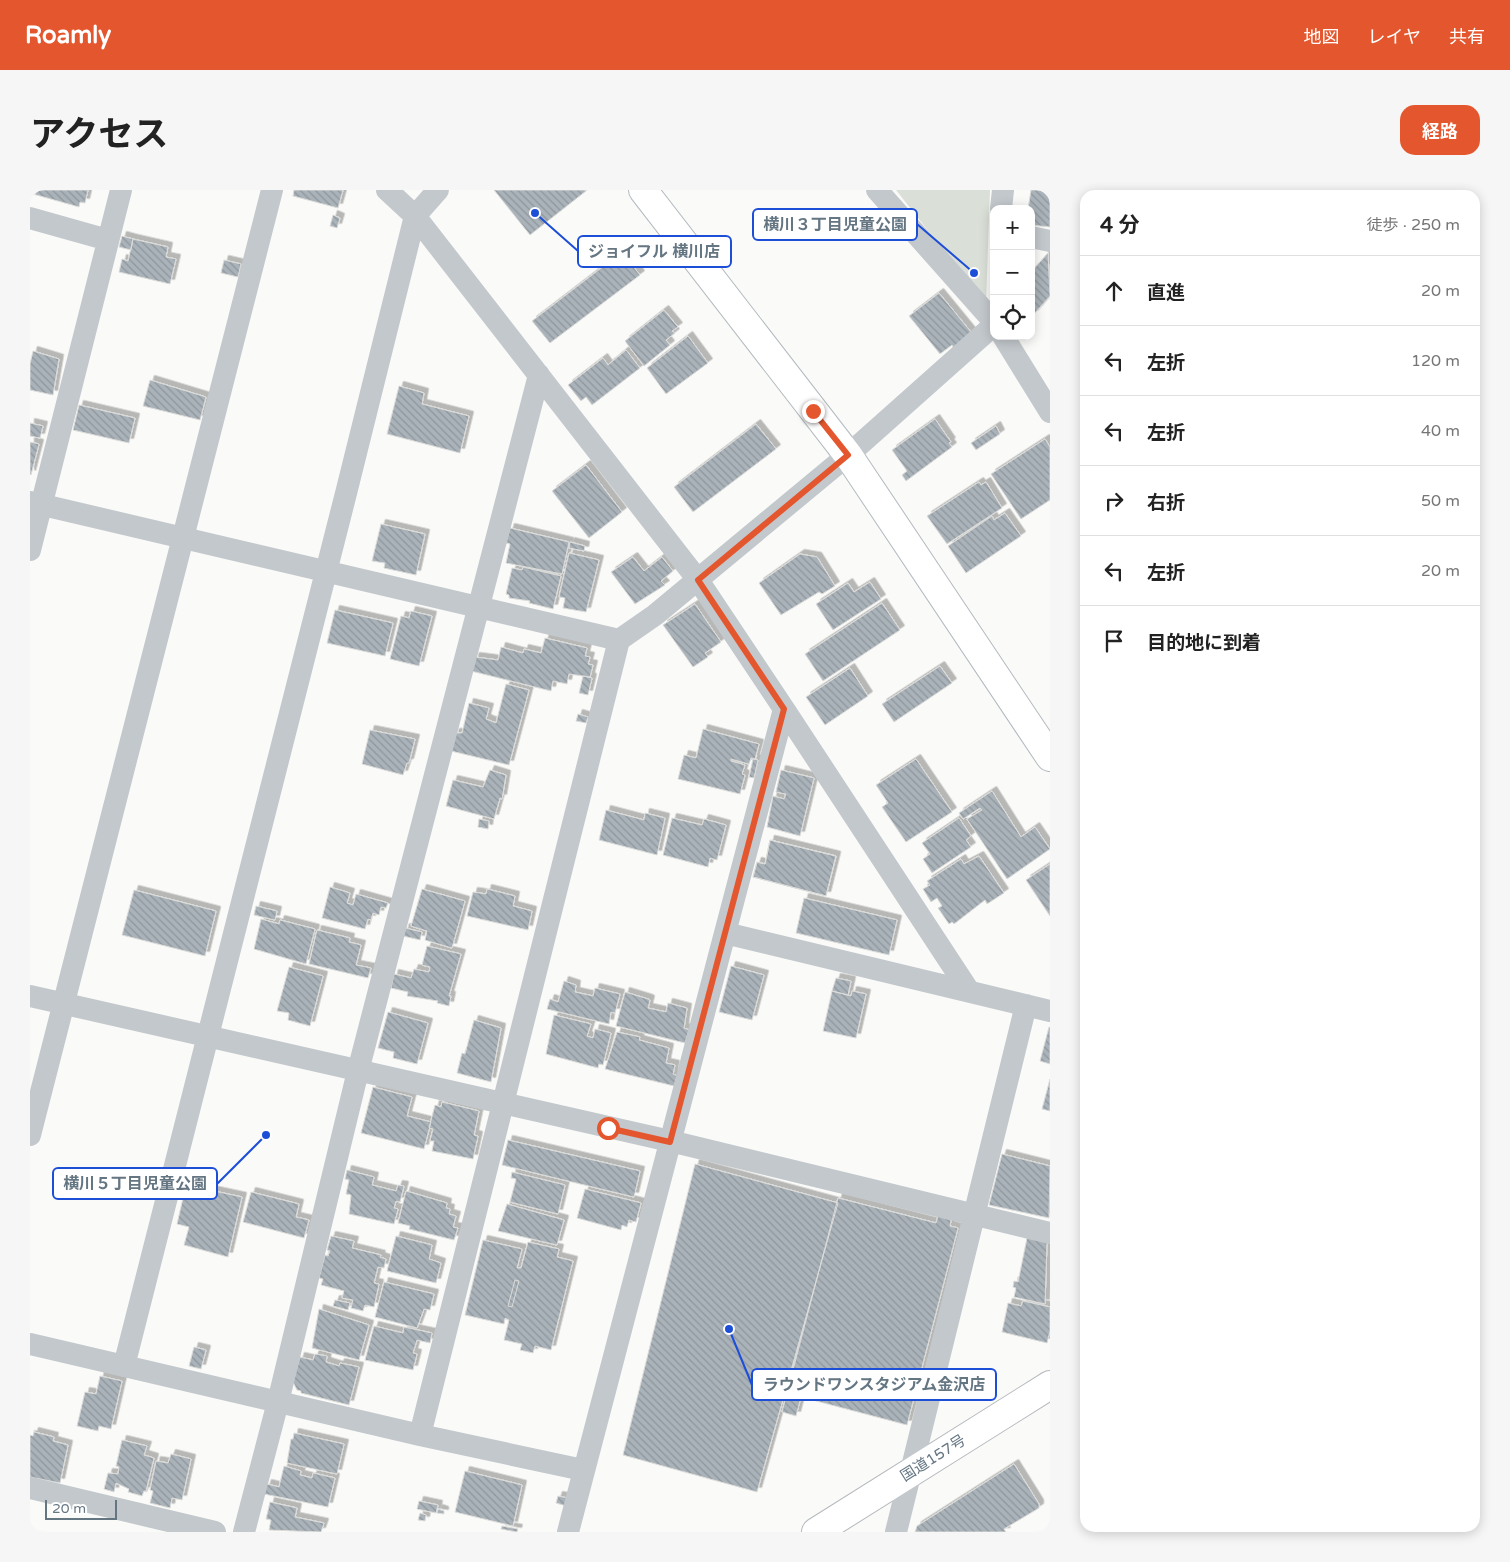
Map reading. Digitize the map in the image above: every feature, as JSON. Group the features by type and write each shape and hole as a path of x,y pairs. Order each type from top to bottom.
{"main road":[{"path":"643,190 848,455 1049,754"},
{"name":"国道157号","path":"816,1532 1050,1386"}],"street":[{"path":"30,550 36,503 121,190"},
{"path":"30,1135 272,190"},
{"path":"387,190 415,216 698,580 969,991"},
{"path":"124,1366 206,1036 328,572 415,216 438,190"},
{"path":"877,190 990,319"},
{"path":"1001,205 1003,190"},
{"path":"30,218 108,240"},
{"path":"1035,238 1050,241"},
{"path":"420,1435 619,640 698,580 848,455 990,328"},
{"path":"1005,340 1050,412"},
{"path":"244,1532 278,1402 358,1071 477,607 539,375"},
{"path":"36,503 619,640"},
{"path":"568,1532 784,709"},
{"path":"725,933 1050,1011"},
{"path":"30,996 670,1142 1050,1233"},
{"path":"896,1532 1026,1005"},
{"path":"30,1344 420,1435 583,1470"},
{"path":"30,1488 216,1532"}],"shaded area":[{"path":"896,190 990,190 986,304"}],"building":[{"path":"34,190 88,190 85,203 80,202 79,207 33,194"},
{"path":"294,190 343,190 338,208 293,196"},
{"path":"494,190 584,190 586,191 530,235"},
{"path":"1031,190 1050,190 1050,227 1035,225 1035,205 1029,205"},
{"path":"333,215 340,218 337,228 330,226"},
{"path":"122,236 133,239 131,250 119,247"},
{"path":"133,239 168,247 166,257 176,259 170,284 119,272 122,259 128,261"},
{"path":"622,252 640,275 550,343 532,321"},
{"path":"1048,253 1050,296 1035,313 1035,295 1035,268"},
{"path":"224,260 241,264 238,277 221,273"},
{"path":"939,293 971,332 955,350 952,345 940,354 909,316"},
{"path":"664,310 678,327 672,331 675,333 666,340 670,345 644,366 625,341"},
{"path":"688,336 708,363 666,394 647,368"},
{"path":"626,350 640,368 592,405 586,397 581,401 568,385 603,358 608,365"},
{"path":"33,351 59,359 53,395 30,390 30,364"},
{"path":"150,380 206,397 200,420 143,406"},
{"path":"399,386 424,393 422,404 469,416 460,453 387,434"},
{"path":"79,405 135,418 129,443 73,430"},
{"path":"935,419 951,442 949,443 952,447 906,481 902,475 907,471 892,450"},
{"path":"30,423 43,426 40,438 30,436"},
{"path":"756,424 776,449 693,512 674,487"},
{"path":"996,426 1000,434 976,450 971,443"},
{"path":"1045,439 1050,447 1050,500 1021,519 991,474"},
{"path":"30,442 39,444 31,475 30,474"},
{"path":"586,465 622,512 589,538 552,491"},
{"path":"979,482 981,485 986,482 1002,508 947,544 927,516"},
{"path":"1005,513 1021,536 966,573 948,546 992,516 994,520"},
{"path":"381,524 425,534 416,575 384,568 385,563 372,561"},
{"path":"510,528 569,542 562,574 506,563 510,544 506,543"},
{"path":"570,542 585,546 584,551 569,548"},
{"path":"569,553 599,560 586,612 563,608 565,598 559,597"},
{"path":"800,554 817,557 835,586 822,594 819,592 781,615 759,583"},
{"path":"633,557 644,571 662,557 673,571 661,581 665,585 635,604 611,572"},
{"path":"523,567 561,576 553,609 529,603 530,601 509,598 509,595 506,594 512,568 522,570"},
{"path":"870,582 881,599 833,630 816,604 848,583 854,592"},
{"path":"882,603 900,630 823,681 805,654"},
{"path":"695,604 721,642 705,653 708,657 693,667 663,625"},
{"path":"335,610 393,623 385,656 327,643"},
{"path":"411,611 432,616 419,666 390,659 401,616 409,618"},
{"path":"545,638 587,648 585,656 590,657 588,664 593,665 590,677 569,674 567,684 553,681 551,691 471,671 475,657 498,660 501,647 523,653 524,649 541,653"},
{"path":"940,666 952,683 894,722 882,704"},
{"path":"850,668 868,696 825,725 806,697"},
{"path":"583,676 592,678 588,695 579,693"},
{"path":"506,684 529,690 509,765 451,751 455,733 462,733 469,703 489,708 486,719 496,723"},
{"path":"578,714 588,717 586,723 576,721"},
{"path":"703,729 759,744 755,759 751,758 749,764 731,759 731,761 745,765 742,774 745,775 740,794 678,779 684,755 696,758"},
{"path":"370,730 415,739 409,763 407,763 403,775 362,764"},
{"path":"753,759 758,760 754,778 749,777"},
{"path":"916,759 952,812 906,842 882,807 888,803 876,785"},
{"path":"490,770 506,775 502,799 500,798 494,819 446,806 453,780 483,787"},
{"path":"781,770 814,778 800,836 767,827 773,796 784,799 786,794 776,792"},
{"path":"992,791 1021,837 1035,827 1050,849 1007,879 967,819 982,810 980,808 963,819 959,813"},
{"path":"606,810 644,820 645,813 665,818 657,855 599,840"},
{"path":"672,818 702,825 704,819 726,825 717,860 710,858 708,867 663,855"},
{"path":"959,818 971,836 966,840 971,847 932,873 923,859 930,854 922,843"},
{"path":"479,819 489,821 488,829 478,827"},
{"path":"770,840 836,856 826,896 753,877 757,862 765,864"},
{"path":"770,840 836,856 826,896 753,877 757,862 765,864"},
{"path":"979,856 1004,893 987,904 985,900 954,924 952,922 949,924 938,908 942,906 937,898 931,902 923,889 930,885 927,881 961,859 964,864"},
{"path":"1050,864 1050,916 1026,880"},
{"path":"330,887 350,893 347,903 353,905 356,894 388,903 386,908 381,907 379,915 373,913 371,920 368,919 365,929 322,918"},
{"path":"422,889 465,901 452,948 425,940 427,931 411,926"},
{"path":"487,889 515,896 513,906 532,911 528,930 467,916 473,892 486,894"},
{"path":"134,890 216,911 205,956 122,935"},
{"path":"804,898 897,920 889,955 796,933"},
{"path":"256,906 277,911 275,920 254,915"},
{"path":"261,919 279,924 280,920 315,929 306,964 254,949"},
{"path":"405,928 422,932 420,940 403,936"},
{"path":"317,930 350,938 349,942 361,945 356,965 371,968 368,978 309,964"},
{"path":"427,946 461,954 449,996 451,996 449,1006 437,1003 438,1001 407,996 408,992 391,988 394,974 411,978 414,969 429,972 430,967 422,965"},
{"path":"731,966 764,975 752,1020 719,1012"},
{"path":"289,967 323,976 310,1026 288,1020 289,1013 277,1011"},
{"path":"836,978 851,981 848,995 832,991"},
{"path":"564,981 576,985 575,992 593,996 595,988 620,994 615,1013 611,1012 609,1024 547,1009 550,999 558,1002"},
{"path":"832,991 851,996 852,991 866,994 856,1038 823,1031"},
{"path":"625,992 650,1000 648,1008 666,1012 668,1003 687,1008 684,1028 689,1030 685,1043 616,1026"},
{"path":"388,1012 428,1023 417,1064 393,1058 394,1052 378,1048"},
{"path":"554,1015 591,1024 587,1036 593,1038 595,1029 611,1033 603,1065 599,1064 598,1068 546,1054"},
{"path":"474,1020 501,1028 491,1082 457,1073 462,1053 465,1054"},
{"path":"1050,1027 1050,1064 1040,1061"},
{"path":"617,1032 640,1037 639,1040 669,1048 666,1063 675,1065 673,1074 677,1076 674,1086 605,1069"},
{"path":"1050,1079 1050,1111 1042,1109"},
{"path":"373,1087 412,1097 407,1116 431,1122 424,1149 361,1133"},
{"path":"442,1102 479,1111 474,1135 478,1136 473,1159 432,1151 434,1141 430,1141 433,1129 429,1128 435,1105 441,1107"},
{"path":"508,1140 640,1171 634,1197 502,1165"},
{"path":"1002,1154 1050,1166 1049,1218 989,1205"},
{"path":"695,1164 838,1203 757,1492 623,1455"},
{"path":"347,1170 374,1177 372,1185 396,1191 398,1185 404,1186 400,1202 396,1201 394,1208 398,1209 394,1224 349,1214 351,1195 346,1194 349,1180 345,1179"},
{"path":"512,1172 565,1185 558,1214 510,1202 516,1179 511,1178"},
{"path":"186,1185 242,1197 228,1257 184,1245 189,1227 177,1224"},
{"path":"585,1189 641,1203 636,1222 629,1220 627,1227 622,1225 621,1230 577,1218"},
{"path":"406,1191 447,1203 446,1208 450,1209 449,1214 456,1216 453,1227 458,1228 454,1240 409,1229 410,1226 398,1223"},
{"path":"251,1192 299,1204 296,1217 309,1220 304,1238 243,1222"},
{"path":"838,1198 936,1223 938,1216 951,1220 950,1226 958,1228 907,1425 801,1397 796,1416 782,1412"},
{"path":"507,1204 564,1220 557,1245 498,1231"},
{"path":"331,1236 354,1241 352,1248 381,1255 380,1257 386,1259 384,1268 378,1267 374,1283 379,1284 374,1307 365,1305 363,1311 351,1308 353,1300 342,1298 344,1291 321,1285 323,1279 319,1278 325,1255 328,1256 330,1251 327,1250"},
{"path":"396,1236 432,1245 429,1259 441,1263 436,1283 387,1271"},
{"path":"1027,1238 1047,1242 1045,1304 1014,1297 1016,1288 1013,1287 1014,1281 1018,1282"},
{"path":"483,1240 522,1249 517,1268 521,1268 528,1242 559,1249 557,1257 573,1261 551,1350 535,1346 533,1353 520,1350 522,1344 504,1340 509,1320 505,1318 504,1324 465,1315"},
{"path":"515,1280 519,1281 512,1307 508,1306"},
{"path":"384,1282 434,1294 430,1310 424,1309 417,1328 375,1317"},
{"path":"335,1300 350,1303 348,1310 333,1306"},
{"path":"1023,1301 1050,1307 1050,1331 1047,1343 1002,1332 1008,1303 1021,1306"},
{"path":"319,1309 369,1325 359,1360 312,1348"},
{"path":"374,1326 403,1333 404,1327 432,1333 430,1343 417,1340 413,1353 417,1354 413,1370 365,1360"},
{"path":"194,1347 206,1350 201,1369 189,1366"},
{"path":"315,1354 327,1356 326,1362 339,1366 340,1363 359,1367 349,1405 301,1393 301,1391 297,1390 293,1382 300,1357 313,1360"},
{"path":"100,1376 122,1381 111,1429 99,1426 98,1431 77,1426 85,1392 96,1394"},
{"path":"34,1432 54,1437 53,1441 68,1445 60,1483 30,1477 30,1435 33,1436"},
{"path":"294,1433 344,1444 337,1474 287,1463 291,1439 293,1439"},
{"path":"122,1440 147,1446 144,1455 154,1458 146,1491 144,1491 142,1496 128,1492 129,1489 116,1483 114,1492 104,1489 108,1473 118,1474 119,1467 116,1466"},
{"path":"171,1454 191,1459 182,1500 172,1498 170,1508 150,1503 153,1491 150,1490 156,1461 168,1463"},
{"path":"1014,1464 1039,1504 1039,1508 1004,1529 1006,1532 915,1532 917,1526"},
{"path":"284,1466 301,1471 300,1475 312,1478 313,1473 335,1478 328,1507 264,1494 267,1484 279,1487"},
{"path":"465,1471 522,1485 513,1526 455,1512"},
{"path":"558,1496 568,1498 566,1506 556,1503"},
{"path":"419,1501 438,1505 436,1513 417,1509"},
{"path":"270,1502 297,1508 295,1517 324,1523 321,1532 269,1530 271,1520 266,1519"},
{"path":"438,1509 444,1511 444,1514 437,1513"},
{"path":"420,1513 426,1515 425,1521 418,1520"},
{"path":"502,1526 518,1529 517,1532 501,1529"}],"place":[{"name":"ジョイフル 横川店","path":"535,213"},
{"name":"横川３丁目児童公園","path":"974,273"},
{"name":"横川５丁目児童公園","path":"266,1135"},
{"name":"ラウンドワンスタジアム金沢店","path":"729,1329"}],"route":[{"path":"608,1128 670,1142 784,709 698,580 848,455 813,411"}]}
